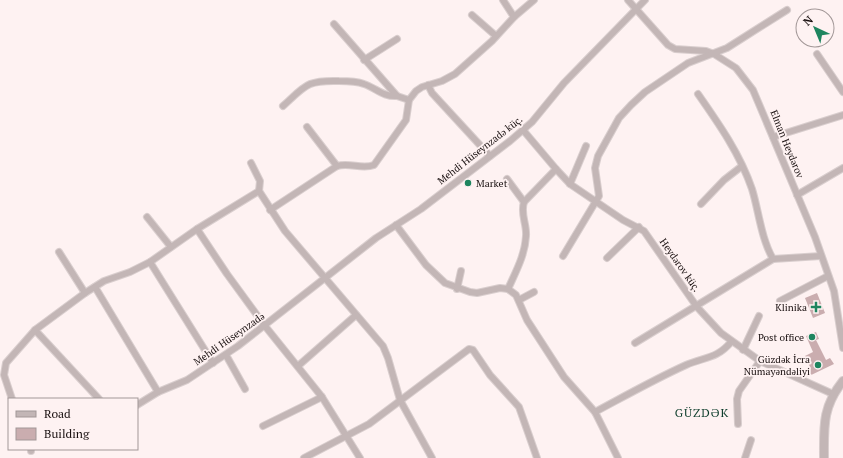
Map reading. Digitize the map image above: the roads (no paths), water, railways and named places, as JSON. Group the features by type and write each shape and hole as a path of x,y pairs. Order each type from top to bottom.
{"street":[{"path":"503,0 514,17"},
{"path":"270,210 337,166 349,164 363,167 374,165 406,120 409,100 416,91 428,85 442,81 455,74 514,17 534,0"},
{"name":"Elman Heydərov","path":"628,0 668,45 675,48 706,51 714,54 731,64 745,77 760,104 822,256 836,297 843,348"},
{"name":"Mehdi Hüseynzadə küç.","path":"326,279 524,130 564,83 645,0"},
{"path":"563,256 599,196 595,168 598,156 619,118 645,92 670,74 688,63 727,48 787,10"},
{"path":"472,15 496,36"},
{"path":"334,24 397,96"},
{"path":"364,60 397,39"},
{"path":"817,54 843,92"},
{"path":"283,106 305,86 319,80 365,84 385,96 397,96 409,100"},
{"path":"428,85 432,93 490,156"},
{"path":"698,94 730,140 742,166 751,188 768,250 773,259"},
{"path":"773,137 843,115"},
{"path":"307,127 337,166"},
{"name":"Heydərov küç.","path":"524,130 570,184 623,220 639,227 648,236 697,307 720,333 742,350 760,361 833,394"},
{"path":"570,184 586,146"},
{"path":"251,162 260,181 259,191 270,210 285,231 385,351 400,400 432,458"},
{"path":"701,204 724,180 742,166"},
{"path":"797,195 843,168"},
{"path":"508,289 524,252 527,234 522,208 524,202 556,169"},
{"path":"507,179 524,202"},
{"path":"12,398 3,369 6,363 35,330 85,293 104,281 130,272 150,262 197,229 259,191"},
{"path":"147,217 171,247"},
{"path":"396,225 438,278 457,289 477,293 500,288 508,289 519,300 527,320 548,353 572,388 595,412 618,458"},
{"path":"607,258 639,227"},
{"path":"197,229 227,274 265,326 322,397 360,458"},
{"path":"59,252 85,293"},
{"path":"635,343 697,307 773,259 822,256"},
{"path":"150,262 214,362"},
{"path":"457,289 461,271"},
{"path":"780,301 828,276"},
{"name":"Mehdi Hüseynzadə","path":"138,404 158,392 186,380 226,355 326,279"},
{"path":"95,287 158,392"},
{"path":"519,300 534,292"},
{"path":"298,366 356,316"},
{"path":"742,350 759,316"},
{"path":"35,330 98,398"},
{"path":"595,412 687,365 705,360 718,354 731,342"},
{"path":"304,458 368,424 469,350 473,350 490,375 519,407 537,458"},
{"path":"226,355 245,389"},
{"path":"738,424 737,399 739,391 760,361"},
{"path":"824,458 826,412 833,394 843,381"},
{"path":"263,426 322,397"},
{"path":"745,458 751,440"}],"place":[{"name":"Market","path":"468,183"},
{"name":"Klinika","path":"816,307"},
{"name":"Post office","path":"812,337"},
{"name":"Güzdək İcra Nümayəndəliyi","path":"818,365"}],"district":[{"name":"GÜZDƏK","path":"702,412"}]}
